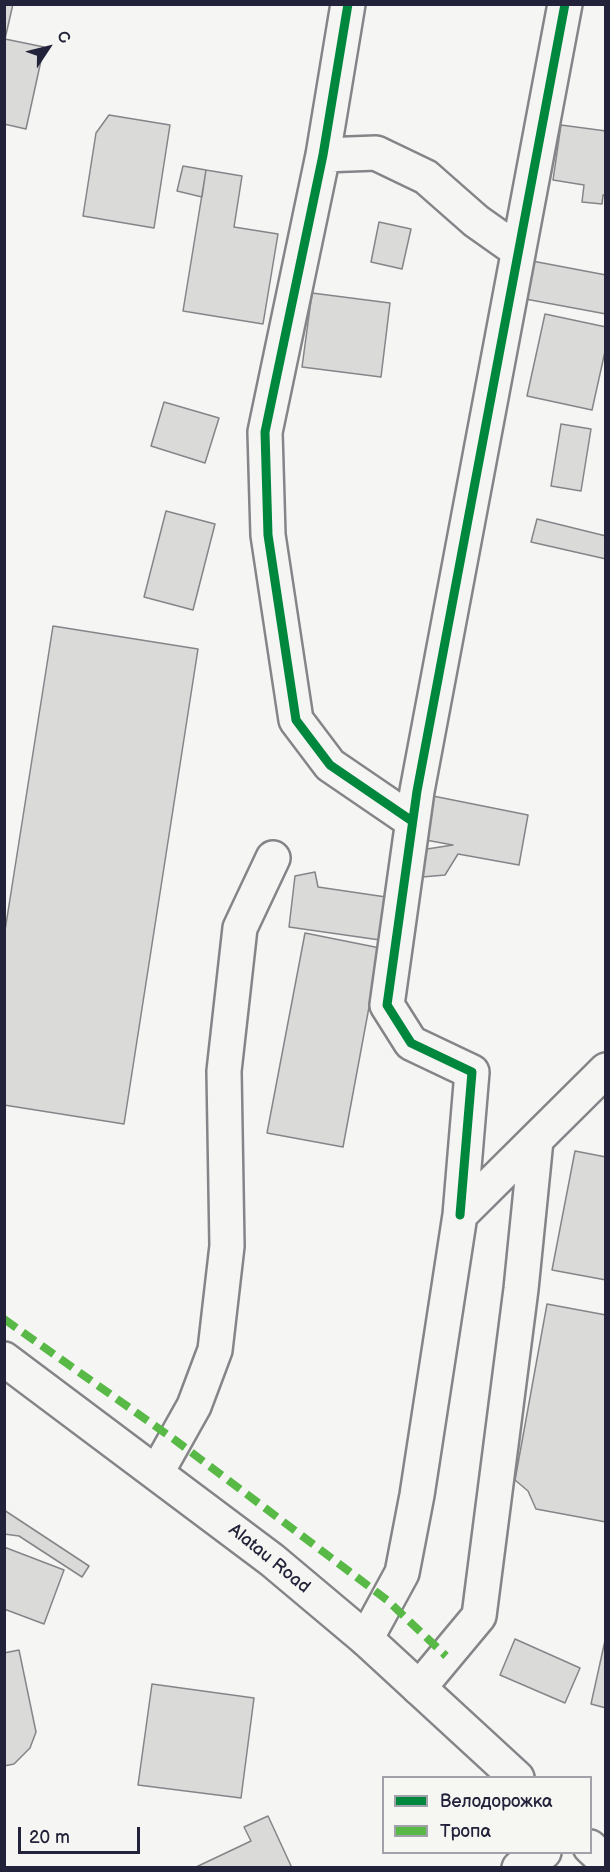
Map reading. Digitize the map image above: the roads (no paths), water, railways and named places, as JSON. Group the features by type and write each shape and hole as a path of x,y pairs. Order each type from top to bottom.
{"street":[{"path":"348,4 323,155 265,432 268,535 296,720 330,765 412,821"},
{"path":"366,1639 402,1573 417,1495 460,1215 472,1072 411,1043 387,1005 412,821 565,4"},
{"path":"323,155 376,153 416,172 426,177 476,221 518,250"},
{"path":"157,1472 194,1406 215,1350 227,1246 224,1071 240,928 273,858"},
{"path":"460,1215 606,1070"},
{"path":"419,1688 479,1616 521,1289 536,1140"},
{"name":"Alatau Road","path":"4,1359 272,1560 366,1639 515,1776"},
{"path":"592,1847 606,1862"},
{"path":"519,1868 541,1854"}]}
